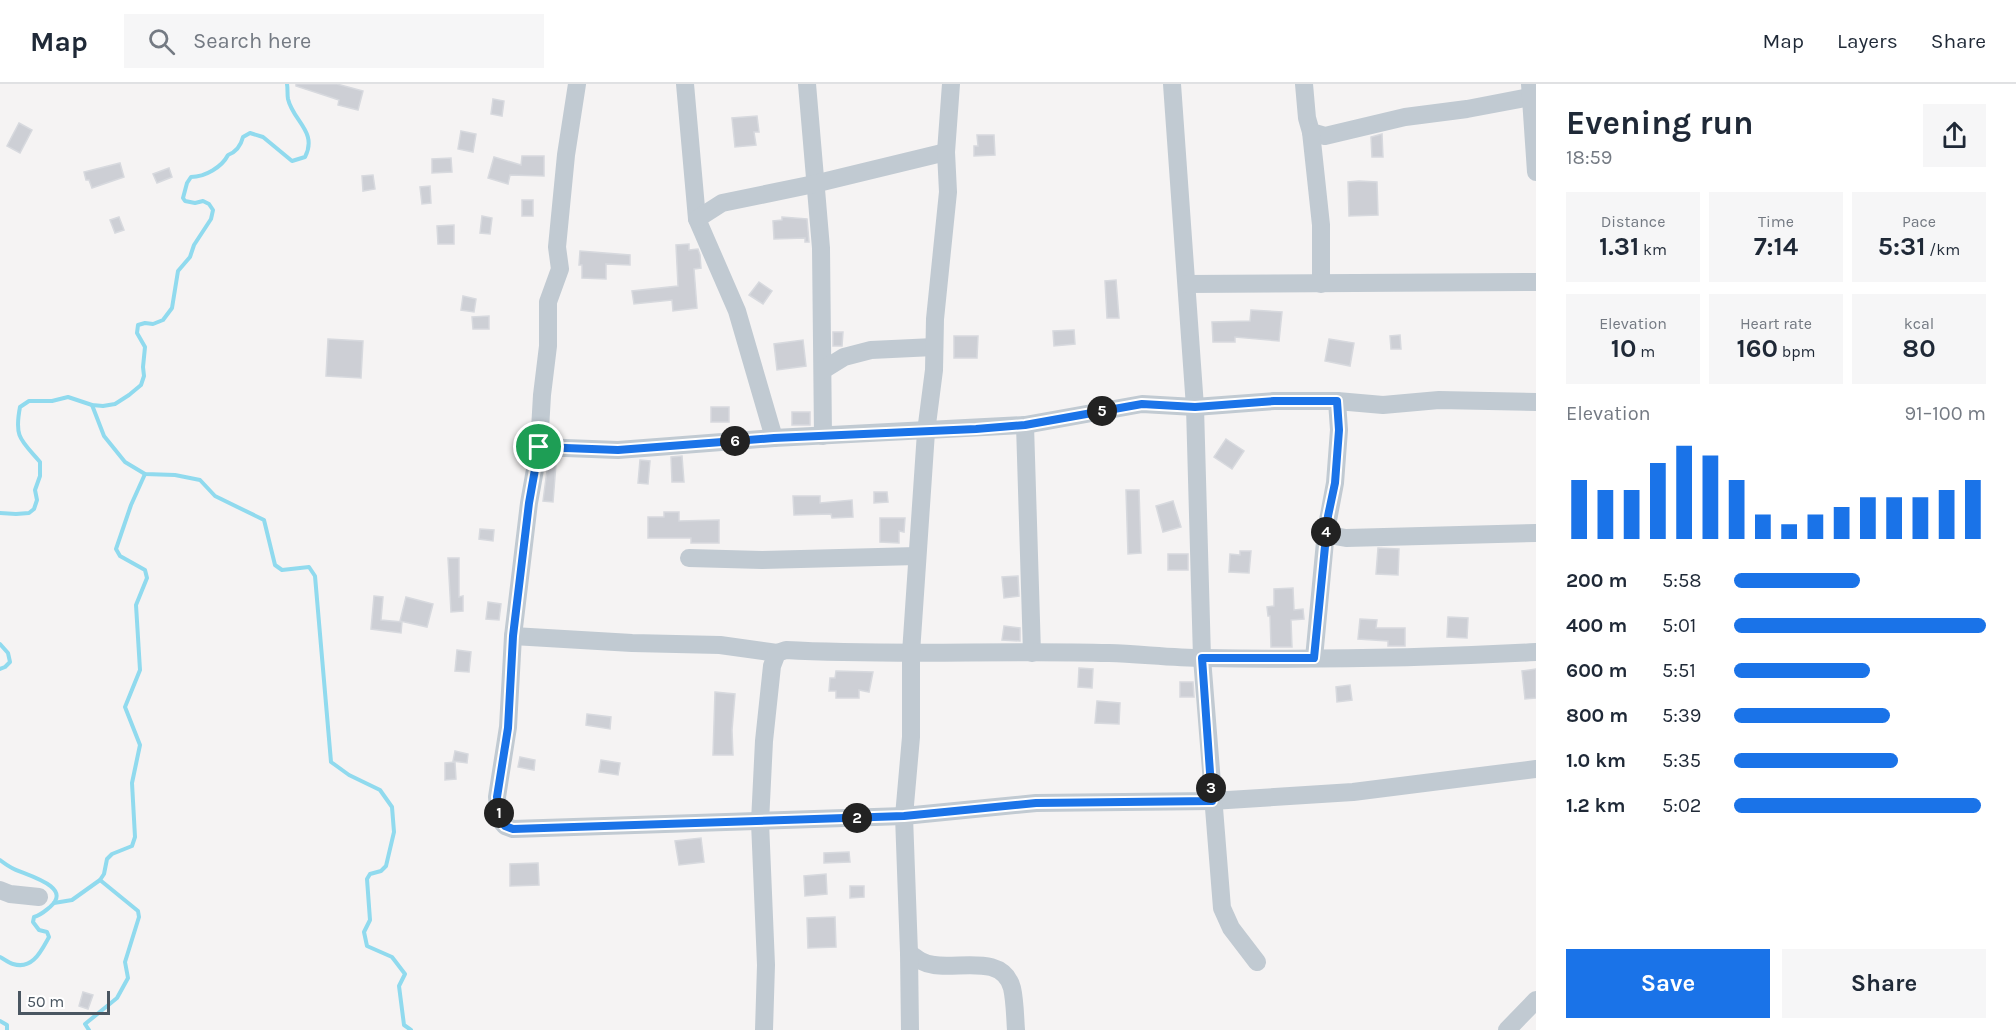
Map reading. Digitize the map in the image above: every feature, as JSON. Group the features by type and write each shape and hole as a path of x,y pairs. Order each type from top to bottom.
{"street":[{"path":"577,84 557,248 560,269 548,302 548,346 539,447 529,503 513,636 508,728 497,797 499,819 505,826 513,829 760,822 904,816 1036,803 1212,801 1353,792 1536,770"},
{"path":"685,84 697,219 736,311 774,438"},
{"path":"807,84 821,248 823,436"},
{"path":"910,1030 904,816 911,737 911,653 926,432 934,370 934,347 948,192 946,152 951,84"},
{"path":"1172,84 1195,407 1202,658 1222,908 1231,928 1257,962"},
{"path":"1304,84 1321,225 1322,284"},
{"path":"1311,132 1325,136 1405,117 1467,109 1530,91 1536,172"},
{"path":"697,219 722,203 814,184 946,152"},
{"path":"1187,284 1536,282"},
{"path":"823,370 844,357 871,350 934,347"},
{"path":"539,447 618,450 774,438 926,432 1025,425 1142,404 1195,407 1274,401 1337,401 1383,405 1439,400 1536,402"},
{"path":"1314,658 1326,531 1335,483 1339,430 1337,401"},
{"path":"1025,425 1032,653"},
{"path":"1326,531 1329,535 1346,538 1536,532"},
{"path":"689,558 762,560 917,556"},
{"path":"513,636 632,643 720,645 777,653 786,650 911,653 1110,653 1202,658 1314,658 1536,652"},
{"path":"764,1030 766,965 760,822 765,730 772,666 777,653"},
{"path":"0,890 10,894 39,897"},
{"path":"909,953 922,962 935,966 992,966 1004,972 1012,987 1016,1030"},
{"path":"1507,1030 1536,1000"}],"building":[{"path":"296,84 337,84 363,91 358,110 338,105 339,100 296,86"},
{"path":"493,99 504,101 502,116 491,114"},
{"path":"757,116 759,132 754,132 756,145 735,147 732,118"},
{"path":"19,123 32,130 20,153 7,146"},
{"path":"461,131 476,134 473,152 458,149"},
{"path":"1382,134 1383,157 1372,157 1371,137"},
{"path":"977,135 994,135 995,155 974,156 974,146 978,146"},
{"path":"522,156 544,156 544,176 510,175 508,184 488,178 494,157 521,165"},
{"path":"451,158 452,172 432,173 432,159"},
{"path":"120,163 124,177 92,188 89,180 86,180 84,172"},
{"path":"169,168 172,177 157,183 153,174"},
{"path":"373,175 375,189 363,191 362,176"},
{"path":"1348,182 1377,182 1378,215 1349,216"},
{"path":"430,186 431,203 422,204 420,187"},
{"path":"522,200 533,200 533,216 522,216"},
{"path":"482,216 492,218 490,234 480,233"},
{"path":"119,217 124,230 115,233 110,220"},
{"path":"782,217 807,219 809,242 805,242 805,238 774,239 773,221 782,220"},
{"path":"454,225 454,244 438,244 437,226"},
{"path":"689,244 689,250 698,249 700,255 701,268 694,269 697,308 673,311 672,300 634,304 632,291 678,286 676,245"},
{"path":"580,251 630,255 630,265 606,264 606,279 582,278 582,265 579,265"},
{"path":"1116,280 1119,318 1107,318 1105,281"},
{"path":"759,282 772,291 763,304 749,295"},
{"path":"463,296 476,299 474,312 461,310"},
{"path":"1251,310 1282,312 1279,341 1235,337 1235,342 1213,342 1212,322 1250,321"},
{"path":"489,316 489,329 473,329 472,317"},
{"path":"1074,330 1075,344 1054,346 1053,331"},
{"path":"833,332 843,332 842,346 833,346"},
{"path":"1400,335 1401,349 1391,349 1390,336"},
{"path":"954,336 978,336 977,358 954,358"},
{"path":"328,339 363,341 361,378 326,376"},
{"path":"1329,339 1354,343 1350,366 1325,361"},
{"path":"803,340 806,366 777,370 774,344"},
{"path":"711,407 729,407 729,422 711,422"},
{"path":"792,412 810,412 810,425 792,425"},
{"path":"1226,439 1244,451 1232,469 1214,457"},
{"path":"682,456 684,482 672,482 671,457"},
{"path":"640,460 650,461 648,484 638,483"},
{"path":"548,463 556,464 553,502 543,501"},
{"path":"1126,490 1139,490 1141,553 1128,554"},
{"path":"874,492 887,492 888,502 874,503"},
{"path":"793,496 820,496 820,503 852,500 853,517 832,518 831,514 794,515"},
{"path":"1173,501 1181,527 1163,532 1156,506"},
{"path":"664,512 679,512 679,521 719,520 719,543 691,543 691,538 648,538 648,517 664,517"},
{"path":"880,518 905,518 904,532 899,531 899,543 880,542"},
{"path":"480,529 494,530 493,541 479,539"},
{"path":"1378,548 1399,549 1398,575 1376,574"},
{"path":"1240,551 1251,551 1249,573 1229,572 1230,554 1240,555"},
{"path":"1168,554 1188,554 1188,570 1168,570"},
{"path":"448,558 459,558 459,597 463,596 463,611 451,612"},
{"path":"1018,576 1019,596 1004,598 1002,577"},
{"path":"1293,588 1294,610 1303,609 1304,619 1291,620 1292,647 1271,647 1270,616 1268,616 1267,607 1274,606 1274,589"},
{"path":"374,596 383,597 381,620 402,622 401,633 371,629"},
{"path":"406,597 433,604 427,627 400,621"},
{"path":"488,602 501,604 499,620 486,619"},
{"path":"1448,617 1468,618 1467,638 1447,637"},
{"path":"1360,619 1377,620 1376,628 1405,628 1405,646 1388,646 1388,641 1358,639"},
{"path":"1004,626 1020,628 1020,641 1002,640"},
{"path":"457,650 471,652 469,672 455,671"},
{"path":"1079,668 1093,669 1092,688 1078,687"},
{"path":"1536,669 1536,698 1525,699 1522,671"},
{"path":"836,671 873,672 869,692 859,690 859,698 836,698 836,691 829,691 830,678 835,678"},
{"path":"1180,682 1193,682 1194,697 1180,697"},
{"path":"1350,685 1352,700 1337,702 1336,687"},
{"path":"715,692 735,694 732,730 733,755 713,755"},
{"path":"1097,701 1120,703 1119,724 1095,723"},
{"path":"587,714 611,717 610,729 586,725"},
{"path":"455,751 468,754 467,763 453,761"},
{"path":"520,757 535,760 534,770 518,767"},
{"path":"601,760 620,763 618,775 599,772"},
{"path":"455,762 456,779 445,780 445,763"},
{"path":"701,838 704,862 679,865 675,841"},
{"path":"849,852 850,862 824,863 824,853"},
{"path":"538,863 539,885 510,886 510,864"},
{"path":"826,874 827,894 805,896 804,876"},
{"path":"850,886 864,886 864,897 850,898"},
{"path":"835,917 836,947 808,948 807,918"},
{"path":"83,992 93,995 88,1009 79,1006"}],"waterway":[{"path":"0,513 29,513 34,509 37,500 35,490 40,476 40,462 21,438 18,426 20,407 29,401 52,401 68,397 92,405 115,404 141,385 144,376 145,347 137,333 138,325 153,324 163,320 172,308 178,271 190,257 194,245 211,219 213,210 209,204 203,201 195,203 185,201 183,198 191,177 202,175 217,167 238,148 243,137 250,133 263,137 292,161 305,157 309,140 291,107 287,84"},
{"path":"92,405 104,436 125,462 145,474 175,475 200,480 215,496 264,520 275,565 282,570 309,567 315,576 331,762 349,775 380,790 392,807 394,832 386,866 381,871 370,874 367,879 370,920 364,932 367,946 392,957 405,974 399,986 404,1025 411,1030"},
{"path":"54,903 72,900 100,880 104,874 107,859 112,854 132,846 135,837 132,783 140,745 125,707 140,670 136,605 147,578 145,570 120,556 116,549 131,505 145,474"},
{"path":"0,644 8,653 10,662 0,669"},
{"path":"0,860 44,882 56,893 56,900 50,907 34,917 33,922 39,930 47,932 49,937 36,958 20,965 0,957"},
{"path":"89,1030 85,1024 117,998 128,978 125,962 139,917 138,911 100,880"},
{"path":"0,1021 7,1025 7,1030"}],"route":[{"path":"1274,401 1337,401 1339,430 1335,483 1328,516 1314,658 1202,658 1212,801 1036,803 904,816 513,829 505,826 499,819 497,797 508,728 513,636 529,503 539,447 618,450 774,438 926,432 1025,425 1142,404 1195,407 1274,401"}]}
